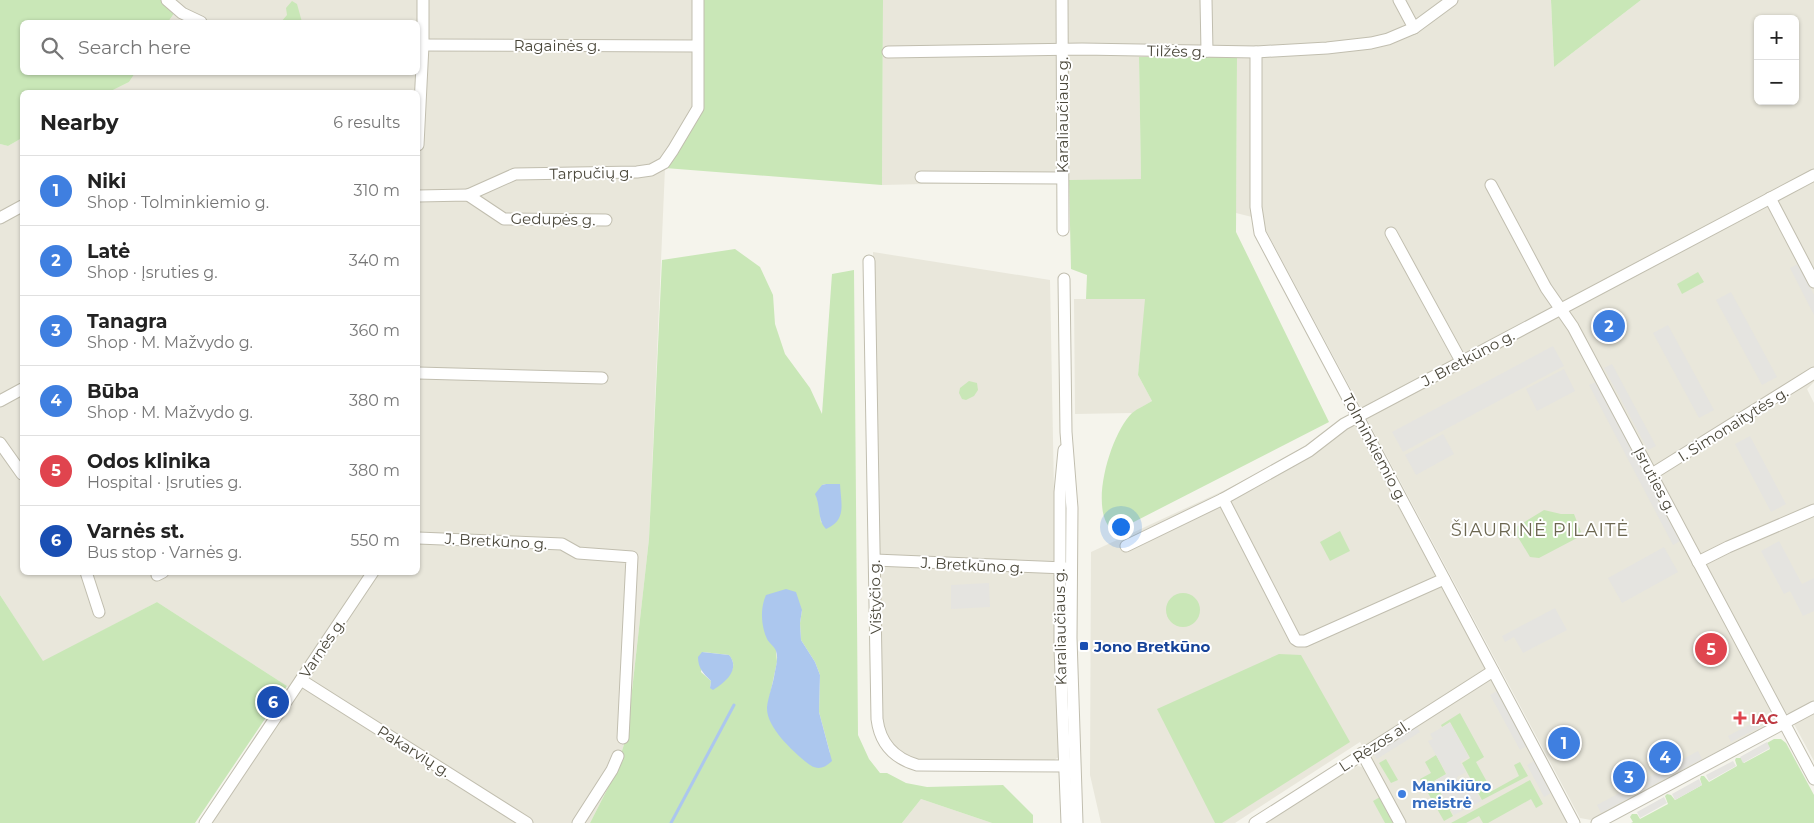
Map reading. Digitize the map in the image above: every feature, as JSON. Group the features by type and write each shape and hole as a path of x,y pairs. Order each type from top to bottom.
{"street":[{"path":"167,0 182,13 197,20"},
{"path":"420,45 422,0"},
{"name":"Tarpučių g.","path":"468,195 515,174 637,172 651,170 664,163 698,108 698,0"},
{"name":"Karaliaučiaus g.","path":"1062,0 1062,230"},
{"path":"1206,0 1208,51"},
{"path":"1399,0 1414,28"},
{"name":"Tilžės g.","path":"888,52 1082,50 1256,52 1328,48 1388,39 1414,28 1452,0"},
{"name":"Ragainės g.","path":"420,45 697,46"},
{"name":"Tolminkiemio g.","path":"1256,52 1256,207 1260,233 1574,823"},
{"path":"419,75 419,90"},
{"name":"J. Bretkūno g.","path":"1126,546 1223,499 1309,451 1344,424 1358,416 1814,175"},
{"path":"921,177 1062,178"},
{"name":"Įsruties g.","path":"1491,185 1545,287 1573,327 1814,779"},
{"path":"420,196 468,195"},
{"name":"Gedupės g.","path":"468,195 504,219 606,220"},
{"path":"1770,198 1814,282"},
{"path":"0,218 20,207"},
{"path":"1391,232 1461,361"},
{"name":"Vištyčio g.","path":"869,261 876,719 882,740 897,757 917,765 1065,766"},
{"name":"Karaliaučiaus g.","path":"1064,279 1066,432 1060,476 1077,823"},
{"name":"I. Simonaitytės g.","path":"1652,474 1814,373"},
{"path":"420,374 602,378"},
{"path":"0,401 20,390"},
{"path":"0,443 20,471"},
{"path":"1223,499 1295,639 1298,641 1305,641 1444,579"},
{"path":"1698,562 1814,510"},
{"name":"J. Bretkūno g.","path":"420,538 562,544 578,554 632,557 624,738"},
{"name":"J. Bretkūno g.","path":"875,560 1065,568"},
{"name":"Karaliaučiaus g.","path":"1065,568 1060,649 1067,823"},
{"path":"87,575 99,612"},
{"name":"Varnės g.","path":"205,823 371,575"},
{"name":"L. Rėzos al.","path":"1255,823 1493,671"},
{"name":"Pakarvių g.","path":"301,680 527,823"},
{"path":"1597,823 1814,707"},
{"path":"1362,753 1400,823"},
{"path":"578,823 612,770 618,756"}],"shaded area":[{"path":"162,0 703,0 702,107 665,168 649,539 627,735 614,776 590,823 212,823 299,694 157,602 43,662 0,595 0,144 8,146 20,139 20,575 420,575 420,90 113,90 129,82 134,75 420,75 420,20 169,20 175,12"},
{"path":"883,0 1551,0 1554,67 1641,0 1814,0 1814,382 1807,389 1814,403 1814,761 1788,713 1591,820 1580,818 1260,219 1236,213 1237,57 1139,57 1141,179 882,185"},
{"path":"873,252 1050,280 1059,757 1054,760 915,760 903,755 891,743 885,733 881,720"},
{"path":"1798,264 1814,295 1814,315 1790,268"},
{"path":"1731,292 1777,377 1762,385 1716,300"},
{"path":"1074,299 1146,299 1138,375 1152,401 1132,413 1075,414"},
{"path":"1668,325 1714,410 1699,418 1653,333"},
{"path":"1553,346 1564,366 1403,452 1392,432"},
{"path":"1612,364 1656,446 1648,450 1604,368"},
{"path":"1564,369 1575,391 1537,411 1526,389"},
{"path":"1596,382 1680,541 1673,545 1589,385"},
{"path":"1354,424 1566,818 1566,823 1404,823 1360,742 1235,823 1101,823 1090,775 1091,552 1225,490"},
{"path":"1443,434 1454,454 1416,475 1405,455"},
{"path":"1750,436 1786,504 1771,512 1735,444"},
{"path":"1779,541 1802,584 1814,578 1814,611 1803,616 1790,591 1784,594 1761,551"},
{"path":"1664,547 1678,572 1622,603 1608,578"},
{"path":"989,583 990,607 951,609 951,585"},
{"path":"1555,608 1567,630 1523,653 1514,637 1505,642 1502,636"},
{"path":"1497,691 1527,746 1520,750 1490,695"},
{"path":"1756,721 1760,727 1731,742 1728,736"},
{"path":"1450,723 1469,757 1460,762 1466,772 1457,777 1457,779 1460,782 1468,777 1481,801 1454,815 1434,781 1447,774 1428,741 1433,739 1430,734"},
{"path":"1416,726 1420,732 1377,759 1373,753"},
{"path":"1767,742 1770,748 1743,763 1740,757"},
{"path":"1698,751 1702,759 1601,813 1597,805"},
{"path":"1534,761 1551,793 1544,797 1527,765"},
{"path":"1733,761 1736,766 1709,781 1706,775"},
{"path":"1358,766 1366,771 1393,823 1266,823 1352,767"},
{"path":"1699,779 1702,785 1675,800 1672,794"},
{"path":"1664,797 1667,803 1640,818 1637,812"},
{"path":"921,799 992,823 902,823"}],"green space":[{"path":"0,0 162,0 175,12 169,20 20,20 20,75 134,75 129,82 113,90 20,90 20,139 8,146 0,144"},
{"path":"703,0 883,0 882,185 665,168 702,107"},
{"path":"1551,0 1641,0 1554,67"},
{"path":"292,1 297,4 301,20 283,20 287,15 286,8"},
{"path":"1139,57 1237,57 1236,232 1329,422 1126,526 1112,530 1105,520 1102,506 1102,489 1110,453 1124,423 1132,413 1152,401 1138,375 1145,299 1086,299 1087,275 1071,269 1069,180 1141,179"},
{"path":"735,249 760,267 773,295 775,324 785,354 810,388 822,414 832,274 854,270 858,735 869,759 880,773 887,773 906,783 927,787 1003,785 1033,815 1033,823 992,823 921,799 902,823 590,823 614,776 627,735 649,539 662,260","holes":["840,484 821,523 819,501 822,485","802,610 800,623 801,640 815,662 820,675 819,712 830,753 767,709 777,662 776,651","703,652 729,655 732,661 733,666 729,674 710,688 711,681 701,672"]},
{"path":"1698,272 1704,282 1682,294 1677,284"},
{"path":"969,381 977,383 978,390 974,396 966,400 962,399 959,393 960,388"},
{"path":"1544,510 1561,514 1574,514 1581,532 1577,538 1539,558 1530,557 1513,529"},
{"path":"1340,531 1350,551 1330,561 1320,542"},
{"path":"1183,593 1195,598 1200,610 1195,622 1183,627 1171,622 1166,610 1171,598"},
{"path":"0,595 43,661 157,602 287,686 195,823 0,823"},
{"path":"1279,654 1301,655 1350,742 1222,823 1215,823 1157,709"},
{"path":"1460,713 1484,757 1476,762 1492,791 1519,776 1514,765 1520,762 1528,776 1482,800 1462,763 1470,758 1450,722 1442,727 1441,725"},
{"path":"1774,739 1781,739 1786,743 1814,795 1814,823 1631,823 1633,822 1630,817 1632,814 1637,814 1640,819 1668,804 1665,796 1667,794 1671,795 1675,800 1702,785 1701,776 1704,776 1709,782 1737,766 1736,758 1741,758 1744,763 1770,749 1767,743"},
{"path":"1436,755 1446,774 1434,781 1453,816 1444,821 1420,779 1431,773 1425,762"},
{"path":"1386,759 1398,780 1391,783 1379,763"},
{"path":"1530,780 1543,804 1536,808 1531,799 1488,823 1483,823 1479,816 1466,823 1451,823"},
{"path":"1380,797 1393,823 1385,823 1373,801"}],"water":[{"path":"840,484 842,505 837,521 826,529 821,521 815,494 822,485"},
{"path":"786,589 796,592 802,610 800,623 801,640 815,662 820,675 819,712 832,761 819,768 809,765 781,738 768,715 767,707 777,654 767,639 763,628 763,606 766,595"},
{"path":"702,652 729,655 732,660 733,665 730,675 713,690 710,688 711,681 703,673 699,664 698,657"}],"waterway":[{"path":"671,823 734,705"}],"place":[{"name":"Latė","path":"1609,326"},
{"name":"Jono Bretkūno","path":"1084,646"},
{"name":"Odos klinika","path":"1711,649"},
{"name":"Varnės st.","path":"273,702"},
{"name":"IAC","path":"1740,718"},
{"name":"Niki","path":"1564,743"},
{"name":"Būba","path":"1665,757"},
{"name":"Tanagra","path":"1629,777"},
{"name":"Manikiūro meistrė","path":"1402,794"}],"district":[{"name":"ŠIAURINĖ PILAITĖ","path":"1540,530"}]}
